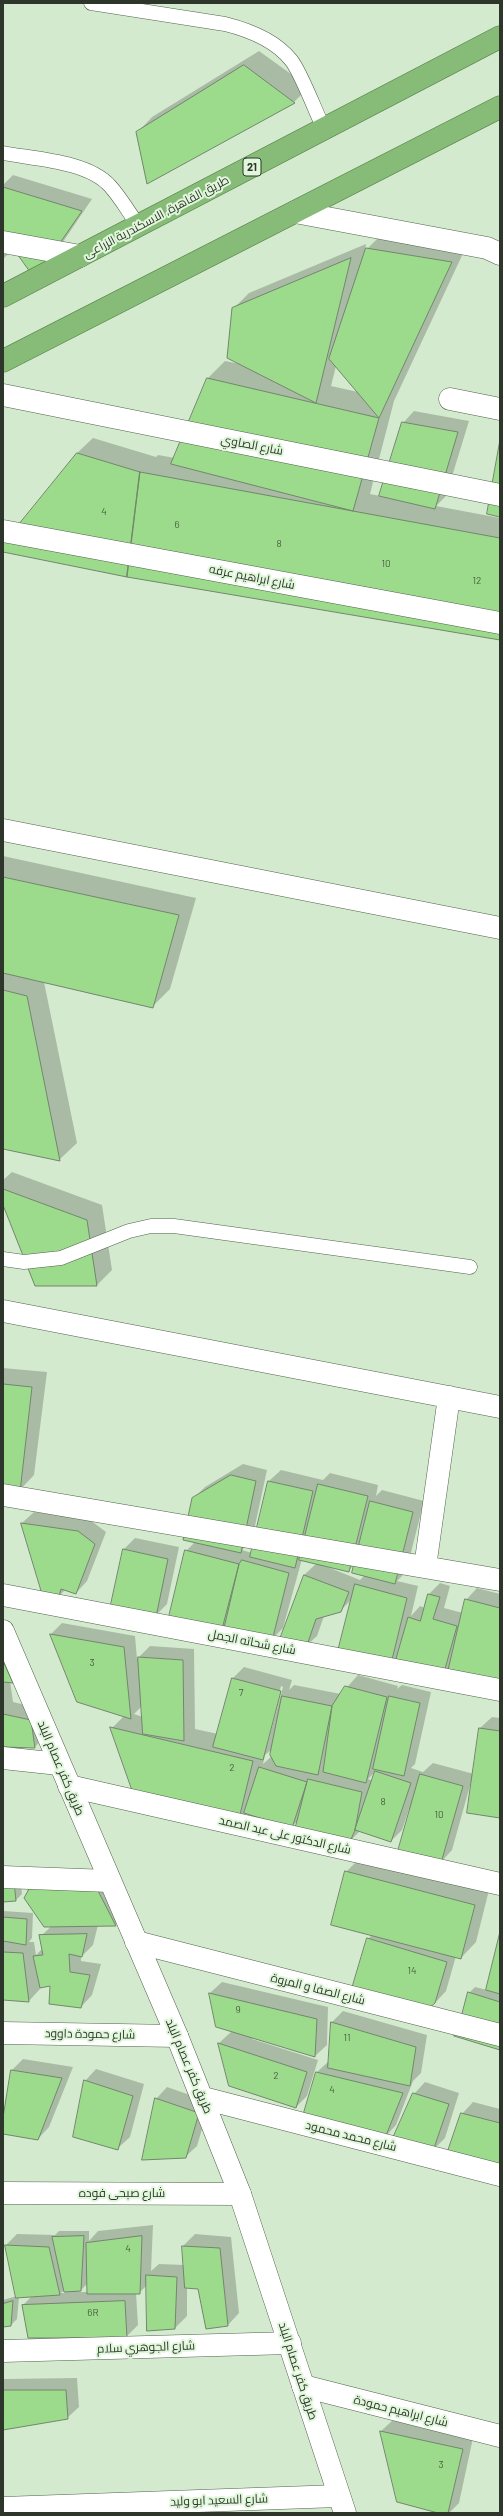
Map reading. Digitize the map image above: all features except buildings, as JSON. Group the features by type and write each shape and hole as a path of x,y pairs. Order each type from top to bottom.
{"highway":[{"name":"طريق القاهرة, الاسكندرية الزراعى","path":"3,296 500,37"},
{"path":"3,361 500,107"}],"street":[{"path":"295,212 487,248 500,254"},
{"path":"3,242 80,256"},
{"name":"شارع الصاوي","path":"3,395 500,495"},
{"path":"450,399 500,409"},
{"name":"شارع ابراهيم عرفه","path":"3,530 500,623"},
{"path":"3,830 500,928"},
{"path":"3,1311 500,1407"},
{"path":"425,1567 449,1397"},
{"path":"3,1495 500,1580"},
{"name":"شارع شحاته الجمل","path":"3,1595 500,1690"},
{"name":"طريق كفر عصام البلد","path":"3,1631 203,2098 240,2194 342,2505"},
{"path":"3,1758 59,1764"},
{"name":"شارع الدكتور على عبد الصمد","path":"69,1786 500,1884"},
{"path":"3,1877 109,1881"},
{"name":"شارع الصفا و المروة","path":"136,1942 500,2035"},
{"name":"شارع حمودة داوود","path":"3,2033 176,2036"},
{"name":"شارع محمد محمود","path":"203,2098 500,2174"},
{"name":"شارع صبحى فوده","path":"3,2193 240,2194"},
{"name":"شارع الجوهري سلام","path":"3,2351 290,2343"},
{"name":"شارع ابراهيم حمودة","path":"303,2386 500,2436"},
{"name":"شارع السعيد ابو وليد","path":"3,2508 342,2505"}],"lane":[{"path":"91,3 225,24 244,29 262,37 292,60 324,129"},
{"path":"3,153 76,166 90,172 109,185 139,226"},
{"path":"3,1259 30,1261 61,1258 129,1231 151,1226 174,1226 470,1267"}]}
